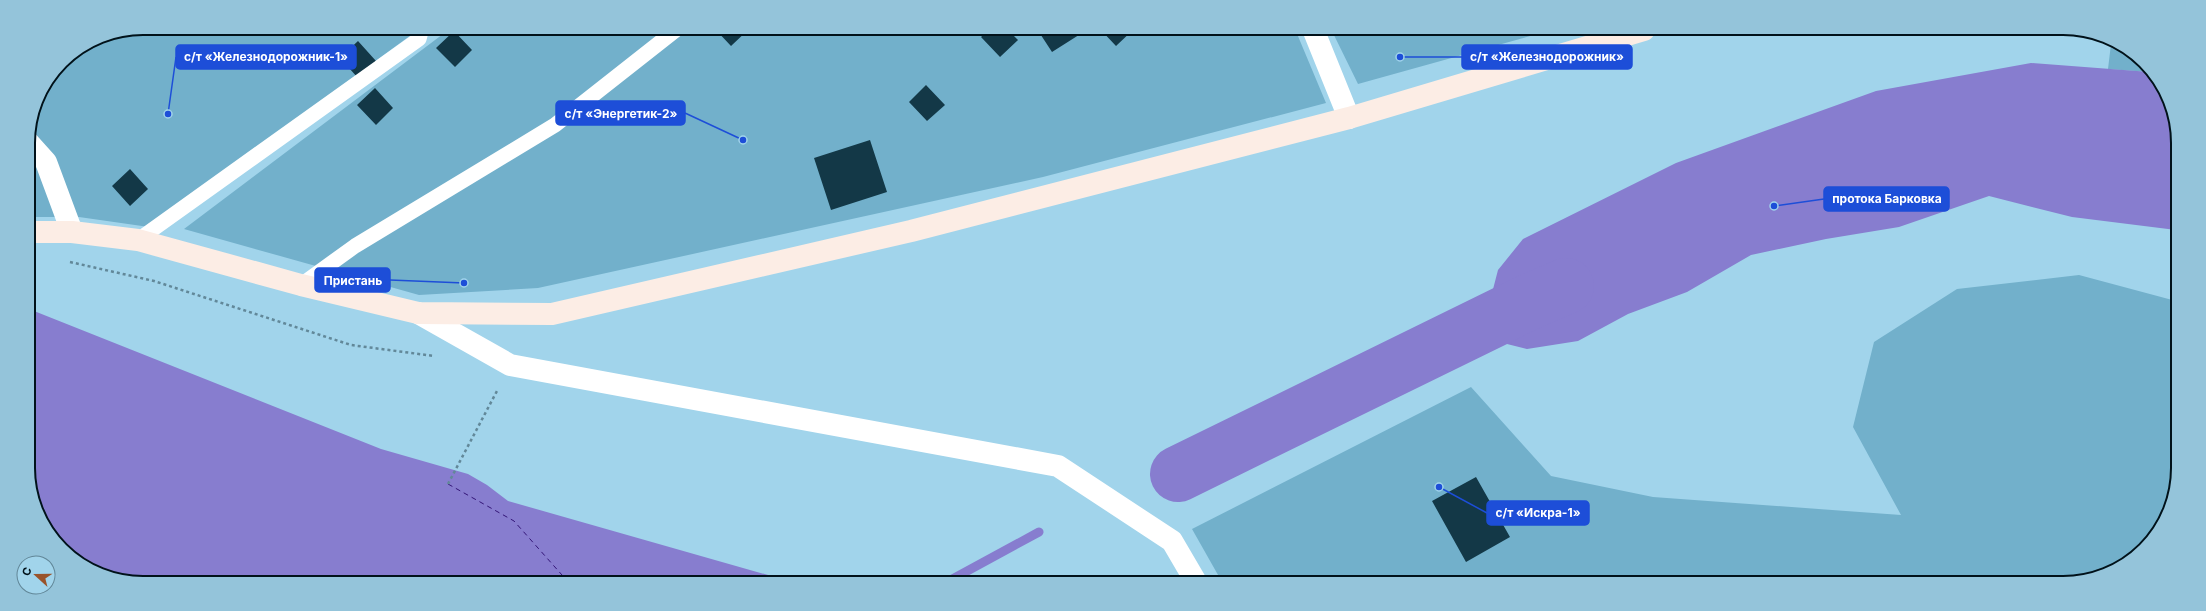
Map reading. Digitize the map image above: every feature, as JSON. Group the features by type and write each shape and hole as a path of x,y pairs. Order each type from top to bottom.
{"main road":[{"path":"35,232 72,232 138,240 301,285 418,313 552,314 911,231 1349,118 1627,35"}],"street":[{"path":"1315,35 1349,118"},
{"path":"35,150 46,162 72,232"},
{"path":"418,313 510,365 1058,466 1172,541 1192,576"}],"lane":[{"path":"138,240 419,39 420,35"},
{"path":"301,285 355,246 555,125 669,35"}],"path":[{"path":"66,260 154,281 351,345 442,357"},
{"path":"448,484 510,365"}],"shaded area":[{"path":"136,35 411,35 149,227 79,217 35,217 35,136 43,102 57,77 83,53 95,46 122,37"},
{"path":"442,35 1298,35 1326,103 1043,177 538,288 419,295 184,229"},
{"path":"1334,35 1534,35 1358,84"},
{"path":"2111,46 2129,57 2144,72 2108,69"},
{"path":"2031,63 2144,72 2157,89 2169,122 2171,143 2171,229 2072,217 1989,196 1899,227 1826,239 1751,255 1687,292 1628,314 1578,341 1527,349 1503,343 1491,297 1498,270 1523,239 1676,163 1876,91"},
{"path":"2079,275 2171,300 2171,468 2169,489 2163,509 2149,534 2134,549 2117,562 2098,570 2070,576 1219,576 1192,529 1471,387 1551,476 1653,497 1901,515 1853,427 1874,342 1957,289"},
{"path":"35,311 381,449 468,474 487,485 508,501 771,576 143,576 122,574 102,568 77,554 57,534 43,509 37,489 35,468"}],"building":[{"path":"450,35 458,35 472,50 455,67 436,48"},
{"path":"721,35 743,35 731,46"},
{"path":"983,35 1013,35 1018,40 1000,57 981,37"},
{"path":"1041,35 1079,35 1052,52"},
{"path":"1106,35 1128,35 1116,46"},
{"path":"358,41 376,61 358,78 340,58"},
{"path":"926,85 945,105 927,121 909,102"},
{"path":"375,88 393,108 376,125 357,105"},
{"path":"870,140 887,192 831,210 814,158"},
{"path":"130,169 148,189 130,206 112,186"},
{"path":"1476,477 1510,537 1466,562 1432,501"}],"waterway":[{"path":"1178,474 1531,301 1566,286"},
{"path":"958,576 1039,532"}],"ferry route":[{"path":"448,484 514,521 562,576"}],"place":[{"name":"с/т «Железнодорожник»","path":"1400,57"},
{"name":"с/т «Железнодорожник-1»","path":"168,114"},
{"name":"с/т «Энергетик-2»","path":"743,140"},
{"name":"протока Барковка","path":"1774,206"},
{"name":"Пристань","path":"464,283"},
{"name":"с/т «Искра-1»","path":"1439,487"}]}
